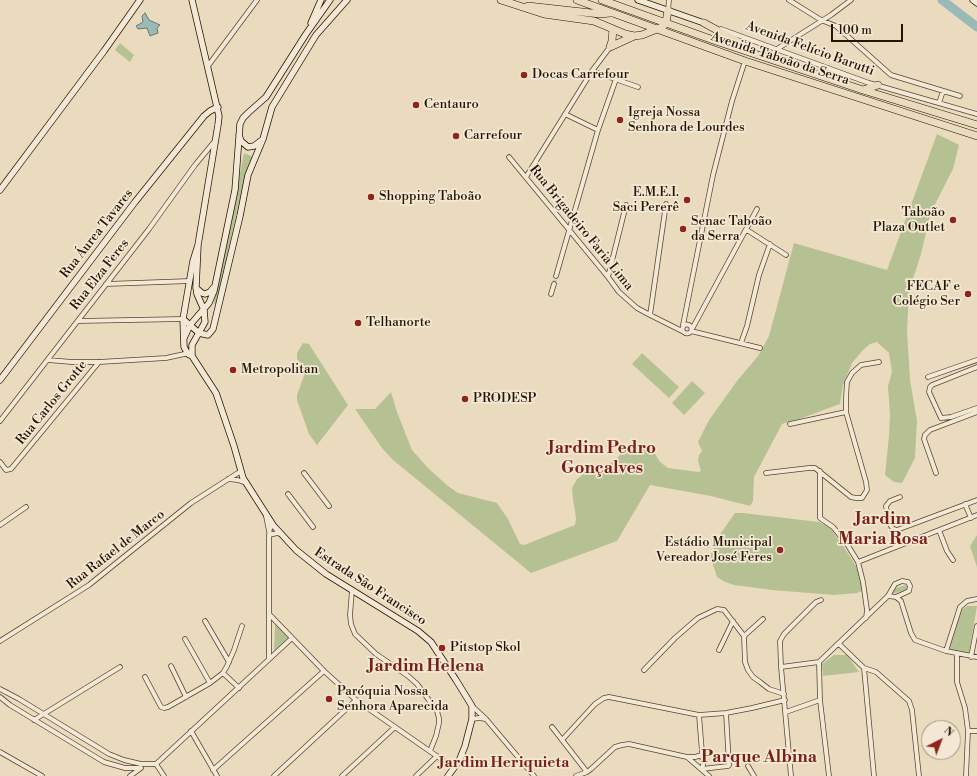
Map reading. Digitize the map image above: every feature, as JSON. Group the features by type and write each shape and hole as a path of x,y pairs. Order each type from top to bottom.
{"highway":[{"path":"500,0 544,14 594,21 634,36"},
{"name":"Avenida Taboão da Serra","path":"577,0 745,61 977,136"},
{"name":"Avenida Taboão da Serra","path":"602,0 755,54 863,90 977,125"},
{"path":"514,4 600,14 613,13"},
{"path":"610,47 634,36 657,30 666,23 668,10"},
{"path":"704,23 739,42 755,54"},
{"path":"610,47 613,29"},
{"path":"863,90 878,85"},
{"path":"942,125 977,140"}],"main road":[{"path":"0,190 104,51 140,0"},
{"name":"Estrada São Francisco","path":"190,353 194,341 205,322 204,310 197,294 196,286 198,245 218,126 218,107 192,0"},
{"path":"306,34 321,0"},
{"path":"184,339 190,325 204,310 212,298 234,190 240,124 243,118 266,97 306,34 330,0"},
{"path":"183,319 199,333 208,335 215,325 216,314 240,216 248,175 263,139 272,107 316,35 347,0"},
{"name":"Avenida Felício Barutti","path":"638,0 648,1 704,23"},
{"path":"973,0 977,3"},
{"name":"Rua Áurea Tavares","path":"0,380 135,202 204,116 218,107"},
{"path":"239,135 241,141 248,147 254,146 263,139"},
{"name":"Estrada São Francisco","path":"198,245 195,251 183,319 184,347 190,353 212,386 220,402 246,484 273,525 308,560 352,590 418,631 431,642 472,706"},
{"path":"190,281 194,282 199,291 206,294 210,292 214,286"},
{"path":"448,776 459,761 465,746 472,719 472,706"}],"street":[{"path":"208,66 256,0"},
{"path":"668,10 669,0"},
{"path":"789,0 821,20 836,26 891,75 960,96"},
{"path":"777,49 851,0"},
{"name":"Avenida Felício Barutti","path":"704,23 878,85 977,114"},
{"path":"526,177 592,71 610,47"},
{"path":"745,61 732,102 713,175 682,331 687,334 691,330 747,230 757,209"},
{"path":"592,71 638,87"},
{"path":"556,276 598,130 616,79"},
{"path":"939,103 943,91"},
{"path":"565,114 598,130"},
{"name":"Rua Elza Feres","path":"0,421 149,229 195,165 216,141"},
{"name":"Rua Brigadeiro Faria Lima","path":"509,157 608,277 618,292 626,300 650,315 682,331"},
{"path":"650,315 666,204"},
{"path":"608,277 626,205"},
{"path":"747,230 786,255"},
{"path":"741,343 761,270 770,244"},
{"path":"106,284 190,281"},
{"path":"551,294 554,284"},
{"path":"78,321 183,319"},
{"path":"683,325 689,325 691,330 714,338 760,348"},
{"path":"48,360 99,362 166,358 190,353"},
{"path":"928,377 977,360"},
{"name":"Rua Carlos Grotte","path":"0,462 4,468 8,470 12,467 99,362"},
{"path":"766,473 814,468 820,471 851,497 862,498 867,490 866,482 846,412 847,382 852,373 861,365 879,362"},
{"path":"977,367 932,385 928,392 941,418 951,417 977,408"},
{"path":"790,424 846,412"},
{"path":"936,473 924,439 925,435 930,430 977,412"},
{"name":"Rua Rafael de Marco","path":"0,642 89,585 191,503 241,471"},
{"path":"820,471 820,518 833,527 847,544 858,562 863,582 867,610 866,618"},
{"path":"304,473 329,506"},
{"path":"227,479 238,480 246,484"},
{"path":"288,494 313,528"},
{"path":"900,497 890,501 886,506 888,519 891,526 893,529 897,530 977,500"},
{"path":"965,504 971,518"},
{"path":"0,526 26,507"},
{"path":"265,512 269,534 269,659"},
{"path":"858,562 977,515"},
{"path":"269,534 273,525"},
{"path":"939,530 952,560"},
{"path":"269,534 281,534"},
{"path":"781,667 819,662 888,596 896,584 902,581 908,582 910,586 909,591 896,597"},
{"path":"352,590 350,614 351,624 356,634 376,654 417,684 437,711 439,723 430,751"},
{"path":"888,596 896,597 901,601 915,640 946,652 977,657"},
{"path":"946,652 960,607 967,600 977,598"},
{"path":"792,776 781,667 780,641 781,637 816,602 821,600"},
{"path":"644,670 675,638 698,618 717,609 724,610 744,636 745,662 753,677 769,688 784,694"},
{"path":"269,614 324,671 356,700 454,768"},
{"path":"744,636 763,618"},
{"path":"205,620 229,662"},
{"path":"719,650 733,621"},
{"path":"145,677 161,707 168,707 210,683 223,673 229,662 242,626"},
{"path":"971,657 977,626"},
{"path":"0,697 34,720 104,762 125,768 156,764 292,638"},
{"path":"185,639 210,683"},
{"path":"839,644 864,668 876,672 909,702 912,710 919,776"},
{"path":"957,654 957,682 968,731 966,776"},
{"path":"819,662 820,700 829,776"},
{"path":"171,666 186,697"},
{"path":"34,720 120,667"},
{"path":"864,668 874,776"},
{"path":"213,770 324,671"},
{"path":"223,673 239,688"},
{"path":"0,689 115,757 140,766"},
{"path":"562,740 595,704 604,698 699,715 726,713 785,700"},
{"path":"274,776 356,700"},
{"path":"786,712 820,700"},
{"path":"472,706 486,719 534,776"},
{"path":"702,769 728,766 729,764 726,713"},
{"path":"699,715 702,769"},
{"path":"472,719 486,719"},
{"path":"342,776 395,727"},
{"path":"552,727 586,772"},
{"path":"191,731 217,776"},
{"path":"968,731 977,731"},
{"path":"576,776 586,772 611,750 622,745 644,747 686,756 702,755"},
{"path":"0,752 40,776"},
{"path":"416,776 437,756"},
{"path":"686,756 709,776"},
{"path":"112,764 115,757"},
{"path":"156,764 164,776"},
{"path":"130,776 140,766"},
{"path":"748,766 754,776"}],"green space":[{"path":"120,43 134,55 130,62 115,50"},
{"path":"937,134 959,145 953,169 931,212 921,254 909,291 907,331 910,380 917,421 915,458 902,483 894,482 885,475 890,415 888,386 892,372 889,353 877,342 870,344 852,363 843,385 840,404 782,424 754,477 753,501 750,506 711,496 650,485 617,541 531,573 393,460 382,448 355,409 375,409 391,392 412,450 428,468 458,493 497,503 508,519 520,544 524,545 575,525 576,518 572,488 577,479 589,470 613,462 627,448 634,445 655,454 660,462 668,468 698,472 701,471 698,461 699,455 702,451 698,442 709,420 737,381 758,356 769,336 794,243 887,270"},
{"path":"244,153 253,157 242,189 216,305 214,303"},
{"path":"303,343 309,344 348,405 317,445 309,434 297,400 297,395 305,373 305,367 297,359 297,353"},
{"path":"642,353 679,387 669,398 632,364"},
{"path":"692,381 705,393 684,415 672,403"},
{"name":"Estádio Municipal Vereador José Feres","path":"735,513 819,522 829,527 859,571 862,591 857,593 834,595 772,590 734,585 725,582 717,577 710,556 721,533"},
{"path":"977,535 977,567 970,546"},
{"path":"906,585 909,589 893,594 892,589"},
{"path":"967,606 977,606 969,653 949,650 960,611"},
{"path":"275,624 289,638 274,651"},
{"path":"834,655 847,655 859,672 823,676 822,664"}],"water":[{"path":"145,13 149,20 160,25 157,28 158,33 150,36 147,28 138,29 136,26 143,22 142,16"}],"waterway":[{"path":"942,0 977,27"}],"tunnel":[{"path":"554,284 556,276"}],"place":[{"name":"Docas Carrefour","path":"524,75"},
{"name":"Centauro","path":"416,105"},
{"name":"Igreja Nossa Senhora de Lourdes","path":"620,120"},
{"name":"Carrefour","path":"456,136"},
{"name":"Shopping Taboão","path":"371,197"},
{"name":"E.M.E.I. Saci Pererê","path":"687,200"},
{"name":"Taboão Plaza Outlet","path":"953,220"},
{"name":"Senac Taboão da Serra","path":"683,229"},
{"name":"FECAF e Colégio Ser","path":"968,294"},
{"name":"Telhanorte","path":"358,323"},
{"name":"Metropolitan","path":"233,370"},
{"name":"PRODESP","path":"465,399"},
{"name":"Estádio Municipal Vereador José Feres","path":"780,550"},
{"name":"Pitstop Skol","path":"442,648"},
{"name":"Paróquia Nossa Senhora Aparecida","path":"329,699"}],"district":[{"name":"Jardim Pedro Gonçalves","path":"602,459"},
{"name":"Jardim Maria Rosa","path":"883,530"},
{"name":"Jardim Helena","path":"426,667"},
{"name":"Parque Albina","path":"759,758"},
{"name":"Jardim Heriquieta","path":"504,763"}]}
